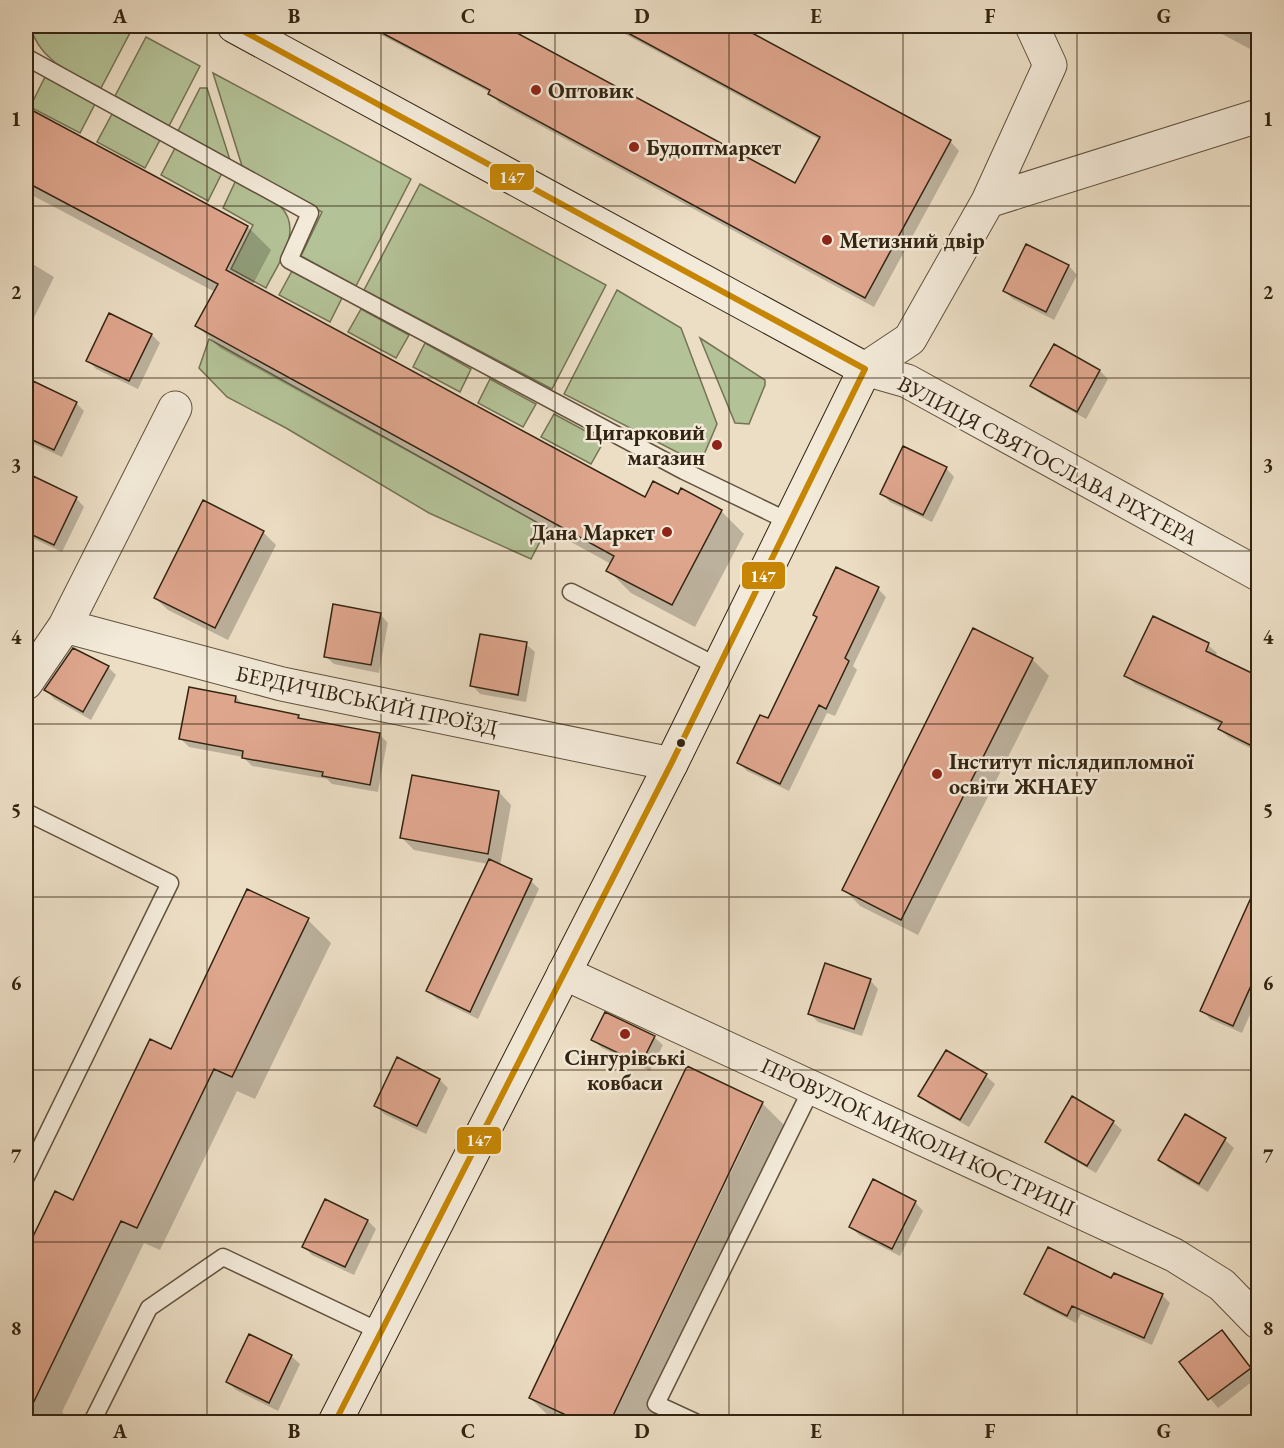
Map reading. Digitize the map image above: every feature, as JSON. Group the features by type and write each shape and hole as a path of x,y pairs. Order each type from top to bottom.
{"street":[{"name":"ВУЛИЦЯ СВЯТОСЛАВА РІХТЕРА","path":"234,26 865,369 907,381 1258,574"},
{"path":"335,1422 671,764 865,369 910,339 987,201 1050,65 1032,26"},
{"path":"987,201 1258,116"},
{"path":"26,683 65,626 175,408"},
{"name":"БЕРДИЧІВСЬКИЙ ПРОЇЗД","path":"65,626 282,684 671,764"},
{"name":"ПРОВУЛОК МИКОЛИ КОСТРИЦІ","path":"564,973 813,1086 1174,1255 1222,1285 1258,1322"}],"lane":[{"path":"26,57 310,213 289,260 684,471 790,522"},
{"path":"571,592 719,668"},
{"path":"26,812 170,883 26,1177"},
{"path":"694,1422 656,1404 813,1086"},
{"path":"92,1422 149,1308 223,1257 381,1332"}],"green space":[{"path":"30,26 126,26 132,29 101,88 68,71 49,57 41,49"},
{"path":"146,37 200,66 169,126 115,96"},
{"path":"213,73 411,179 356,286 301,256 322,212 242,166"},
{"path":"45,77 95,104 80,133 30,107"},
{"path":"200,88 207,88 230,160 178,131"},
{"path":"112,114 160,140 145,168 97,142"},
{"path":"175,148 222,173 208,201 161,175"},
{"path":"236,180 271,199 287,216 290,227 286,248 266,288 231,269 253,225 223,208"},
{"path":"420,184 606,285 552,389 364,290"},
{"path":"292,271 342,298 330,322 279,295"},
{"path":"617,290 681,328 717,424 700,464 564,394"},
{"path":"361,309 409,335 396,358 348,332"},
{"path":"700,338 765,380 749,424 735,423"},
{"path":"209,339 547,528 531,559 429,513 286,428 227,397 199,368"},
{"path":"425,343 471,369 460,392 413,367"},
{"path":"490,379 536,404 523,427 478,403"},
{"path":"554,414 604,441 591,464 541,437"}],"building":[{"path":"369,26 504,26 795,183 820,137 615,26 739,26 951,140 865,298 488,94 490,90"},
{"path":"26,107 248,226 226,270 645,497 653,481 678,494 681,488 722,510 672,605 606,571 614,556 195,326 218,284 26,182"},
{"path":"1026,244 1069,265 1046,312 1003,291"},
{"path":"109,313 152,334 129,381 86,361"},
{"path":"1054,344 1100,370 1077,412 1030,386"},
{"path":"33,381 77,402 54,450 26,437 26,397"},
{"path":"903,446 947,467 923,515 880,494"},
{"path":"33,476 77,497 54,545 26,532 26,492"},
{"path":"203,500 264,531 215,628 154,598"},
{"path":"836,567 879,587 845,658 849,661 826,709 819,705 780,784 737,763 760,715 768,718 817,617 813,615"},
{"path":"333,604 381,613 371,665 324,657"},
{"path":"1153,616 1209,643 1206,651 1258,676 1258,749 1218,729 1222,722 1124,676"},
{"name":"Інститут післядипломної освіти ЖНАЕУ","path":"973,628 1033,658 901,920 842,890"},
{"path":"480,634 527,642 518,695 470,686"},
{"path":"73,648 109,666 83,712 44,690"},
{"path":"189,687 236,696 235,702 299,715 298,718 380,733 370,785 322,776 323,772 242,758 243,751 179,739"},
{"path":"412,775 499,791 488,854 400,838"},
{"path":"489,859 532,879 470,1012 426,991"},
{"path":"1258,882 1258,970 1233,1026 1200,1011"},
{"path":"247,889 309,918 232,1077 214,1069 137,1228 121,1221 26,1418 26,1251 55,1191 73,1200 150,1039 171,1049"},
{"path":"825,963 871,979 854,1029 808,1014"},
{"name":"Сінгурівські ковбаси","path":"605,1012 655,1036 641,1064 591,1040"},
{"path":"946,1050 987,1074 960,1120 918,1096"},
{"path":"397,1057 440,1079 417,1126 374,1106"},
{"path":"687,1066 763,1102 610,1422 581,1422 529,1398"},
{"path":"1072,1096 1114,1121 1087,1166 1045,1142"},
{"path":"1185,1114 1226,1138 1199,1184 1158,1160"},
{"path":"873,1179 916,1201 892,1249 849,1227"},
{"path":"325,1199 368,1220 345,1267 302,1247"},
{"path":"1048,1247 1111,1278 1114,1273 1163,1294 1144,1338 1072,1306 1067,1316 1024,1294"},
{"path":"1222,1330 1251,1368 1208,1400 1179,1362"},
{"path":"249,1334 292,1355 269,1403 226,1382"}],"transit line":[{"name":"147","path":"234,26 865,369 671,764 335,1422"}],"place":[{"name":"Оптовик","path":"536,90"},
{"name":"Будоптмаркет","path":"634,147"},
{"name":"Метизний двір","path":"827,240"},
{"name":"Цигарковий магазин","path":"717,445"},
{"name":"Дана Маркет","path":"667,532"},
{"name":"Інститут післядипломної освіти ЖНАЕУ","path":"937,774"},
{"name":"Сінгурівські ковбаси","path":"625,1034"}]}
